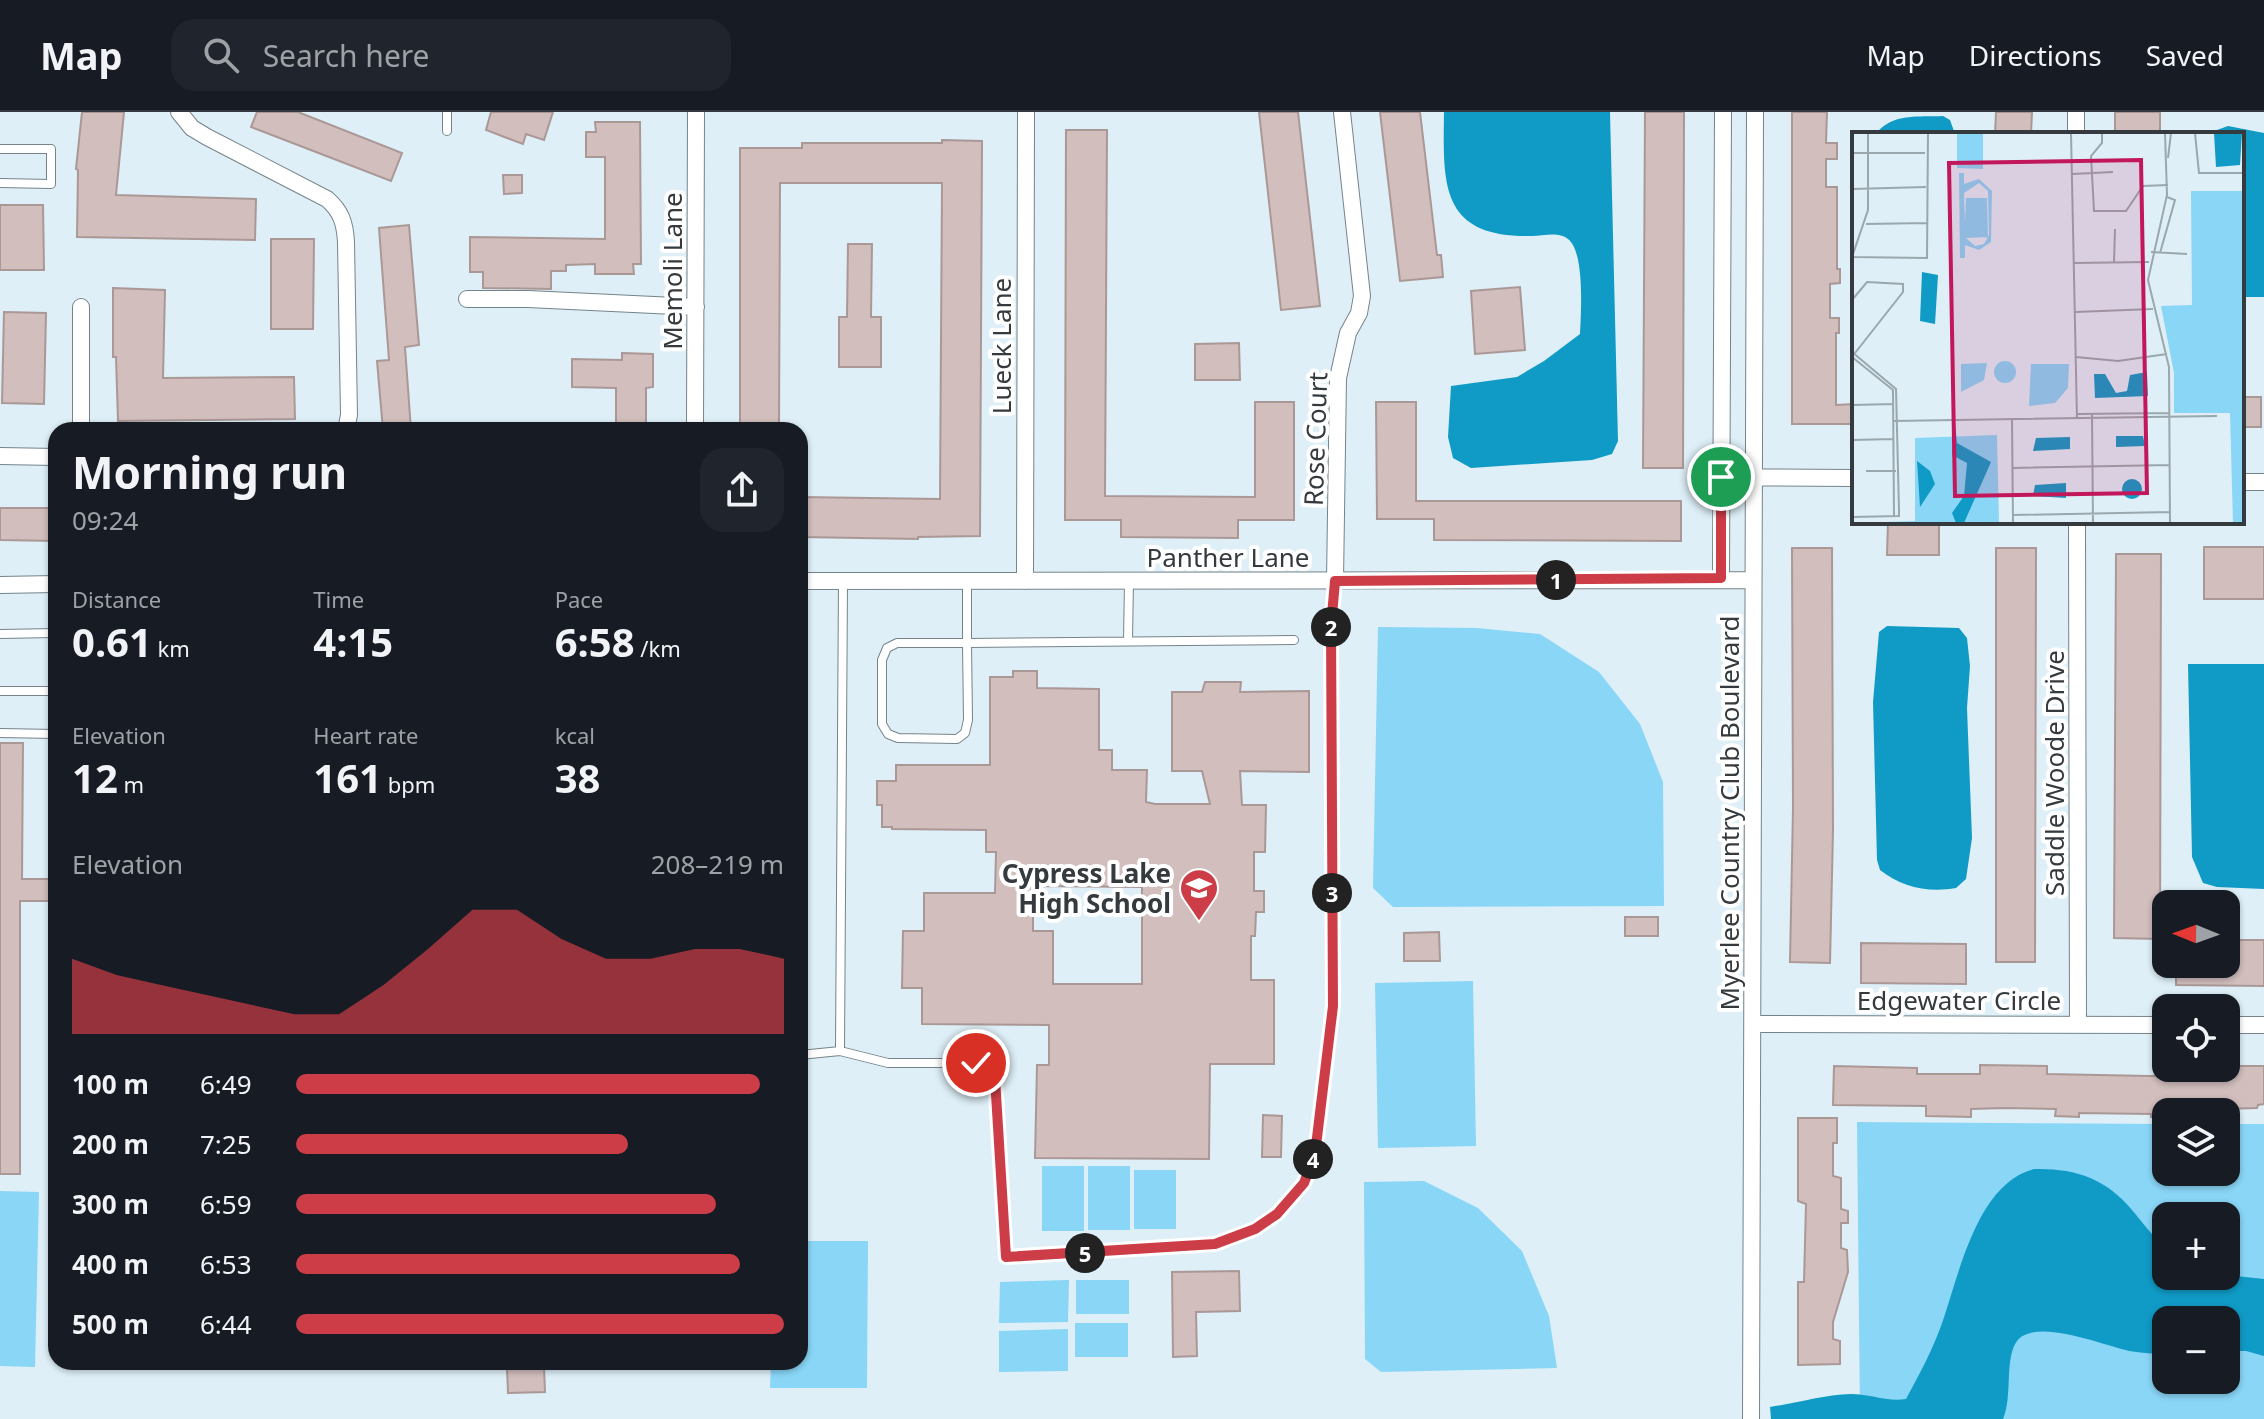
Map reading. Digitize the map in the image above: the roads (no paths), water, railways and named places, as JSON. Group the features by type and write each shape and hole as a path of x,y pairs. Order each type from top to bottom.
{"street":[{"path":"179,112 200,132 327,199 343,218 346,242 348,422"},
{"name":"Memoli Lane","path":"695,422 696,112"},
{"name":"Lueck Lane","path":"1025,581 1026,112"},
{"name":"Rose Court","path":"1335,581 1338,378 1348,333 1359,313 1362,296 1342,112"},
{"name":"Myerlee Country Club Boulevard","path":"1721,578 1723,112"},
{"name":"Myerlee Country Club Boulevard","path":"1751,1419 1755,112"},
{"path":"467,299 696,307"},
{"path":"81,307 81,422"},
{"path":"0,456 48,457"},
{"path":"1721,477 1852,478"},
{"name":"Saddle Woode Drive","path":"2077,524 2078,1024"},
{"name":"Panther Lane","path":"808,581 1753,580"},
{"path":"0,585 48,584"},
{"name":"Edgewater Circle","path":"1753,1024 2152,1025"},
{"path":"2240,1025 2264,1025"}],"lane":[{"path":"447,112 447,131"},
{"path":"0,149 51,149 51,184 0,183"},
{"path":"840,1051 843,581"},
{"path":"967,581 967,643 968,720 965,733 957,739 898,738 888,734 882,724 882,660 887,648 897,643 967,643 1294,640"},
{"path":"1128,641 1129,581"},
{"path":"808,1054 840,1051 888,1063 976,1063 991,1067 995,1078 1006,1257 1215,1244 1255,1229 1277,1214 1304,1183 1315,1154 1333,1006 1331,627 1335,581"},
{"path":"0,634 48,633"},
{"path":"0,691 48,691"},
{"path":"0,733 48,734"}],"place":[{"name":"Cypress Lake High School","path":"1199,922"}]}
